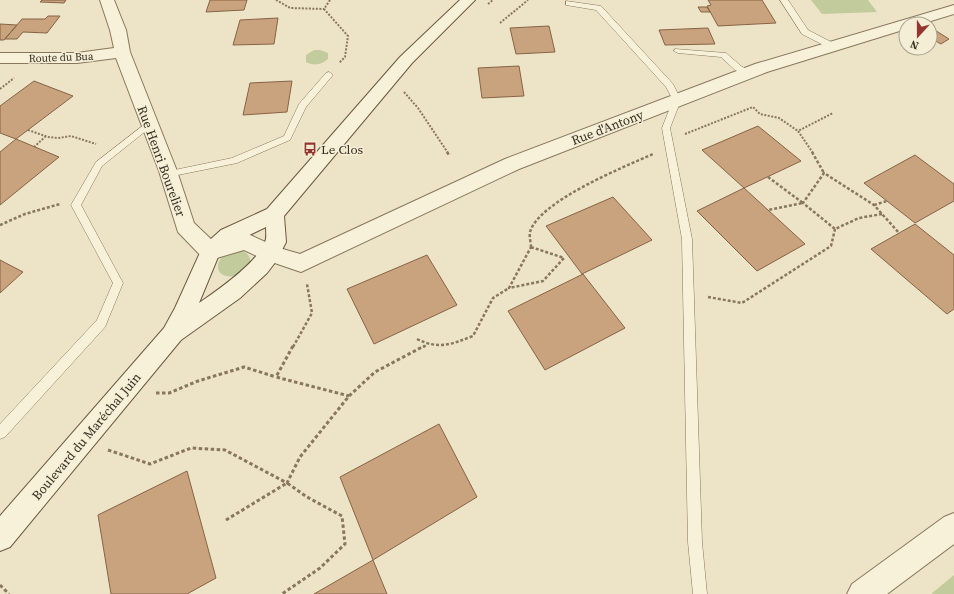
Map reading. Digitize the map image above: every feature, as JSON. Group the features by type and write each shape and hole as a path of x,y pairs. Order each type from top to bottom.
{"street":[{"name":"Rue Henri Bourelier","path":"107,0 118,30 122,52 168,174 185,226 210,252"},
{"path":"274,214 406,60 468,0"},
{"name":"Rue d'Antony","path":"301,263 512,164 749,73 954,9"},
{"name":"Route du Bua","path":"0,58 77,58 122,52"},
{"name":"Boulevard du Maréchal Juin","path":"0,537 172,335 184,312 210,252 228,236 274,214 276,240 270,253 244,282 172,335"},
{"path":"210,252 246,241 270,253 301,263"},
{"path":"862,594 954,527"}],"lane":[{"path":"784,0 805,32 832,46"},
{"path":"569,3 598,8 670,86 677,100 666,128 687,239 695,542 700,594"},
{"path":"678,51 723,54 738,68 749,73"},
{"path":"168,174 234,161 287,138 302,106 329,75"},
{"path":"0,433 101,323 118,283 76,205 99,164 149,124"}],"path":[{"path":"276,0 290,8 324,9 348,36 345,57 329,75"},
{"path":"324,9 330,0"},
{"path":"500,23 528,0"},
{"path":"392,77 418,108 449,155"},
{"path":"833,113 798,132 815,156 824,173 874,205 900,233"},
{"path":"28,130 46,137 58,138 71,136 85,139 115,151"},
{"path":"34,146 46,137"},
{"path":"768,210 803,203 824,173"},
{"path":"768,177 835,229"},
{"path":"0,225 25,214 80,199"},
{"path":"874,205 887,201"},
{"path":"835,229 859,218 882,214"},
{"path":"688,293 742,303 832,246 835,229"},
{"path":"417,339 427,345 443,346 473,336 493,298 509,288 543,281 564,258 531,247 509,288"},
{"path":"276,377 312,313 301,263"},
{"path":"226,520 287,483 300,457 349,396 375,372 427,345"},
{"path":"122,394 169,393 198,381 244,367 349,396"},
{"path":"80,442 150,464 192,448 225,450 287,483 307,497 342,516 345,544 320,568 282,594"},
{"path":"0,585 9,594"}],"green space":[{"path":"811,0 868,0 877,12 822,14"},
{"path":"314,50 320,50 328,53 328,59 323,63 317,64 306,62 306,55"},
{"path":"240,250 247,254 250,258 248,268 238,275 226,276 222,274 218,269 218,266 222,257 227,253"},
{"path":"954,575 954,594 931,594"}],"building":[{"path":"42,0 66,0 64,3 40,2"},
{"path":"210,0 247,0 244,10 206,12"},
{"path":"708,0 762,0 776,23 718,26 707,6 711,5"},
{"path":"698,7 707,7 710,12 701,12"},
{"path":"48,16 60,16 47,33 23,32 17,39 5,39 22,19 45,19"},
{"path":"278,18 274,44 233,45 240,20"},
{"path":"0,24 17,25 4,40 0,40"},
{"path":"549,26 555,52 516,54 510,28"},
{"path":"708,28 715,44 665,45 659,30"},
{"path":"938,32 949,39 941,44 938,42"},
{"path":"519,66 524,96 482,98 478,68"},
{"path":"34,81 73,96 16,139 0,133 0,106"},
{"path":"292,81 287,112 243,115 250,83"},
{"path":"758,126 801,161 744,188 702,150"},
{"path":"16,139 59,157 0,205 0,152"},
{"path":"915,155 954,184 954,201 915,223 864,183"},
{"path":"744,188 805,244 757,271 697,211"},
{"path":"613,197 652,240 582,274 546,226"},
{"path":"915,224 954,255 954,309 947,314 871,249"},
{"path":"427,255 457,305 374,344 347,289"},
{"path":"0,260 23,272 0,293"},
{"path":"583,274 625,328 545,370 508,311"},
{"path":"439,424 477,497 373,560 340,477"},
{"path":"187,471 216,578 187,594 111,594 98,515"},
{"path":"373,560 387,594 314,594"}],"place":[{"name":"Le Clos","path":"310,149"}]}
